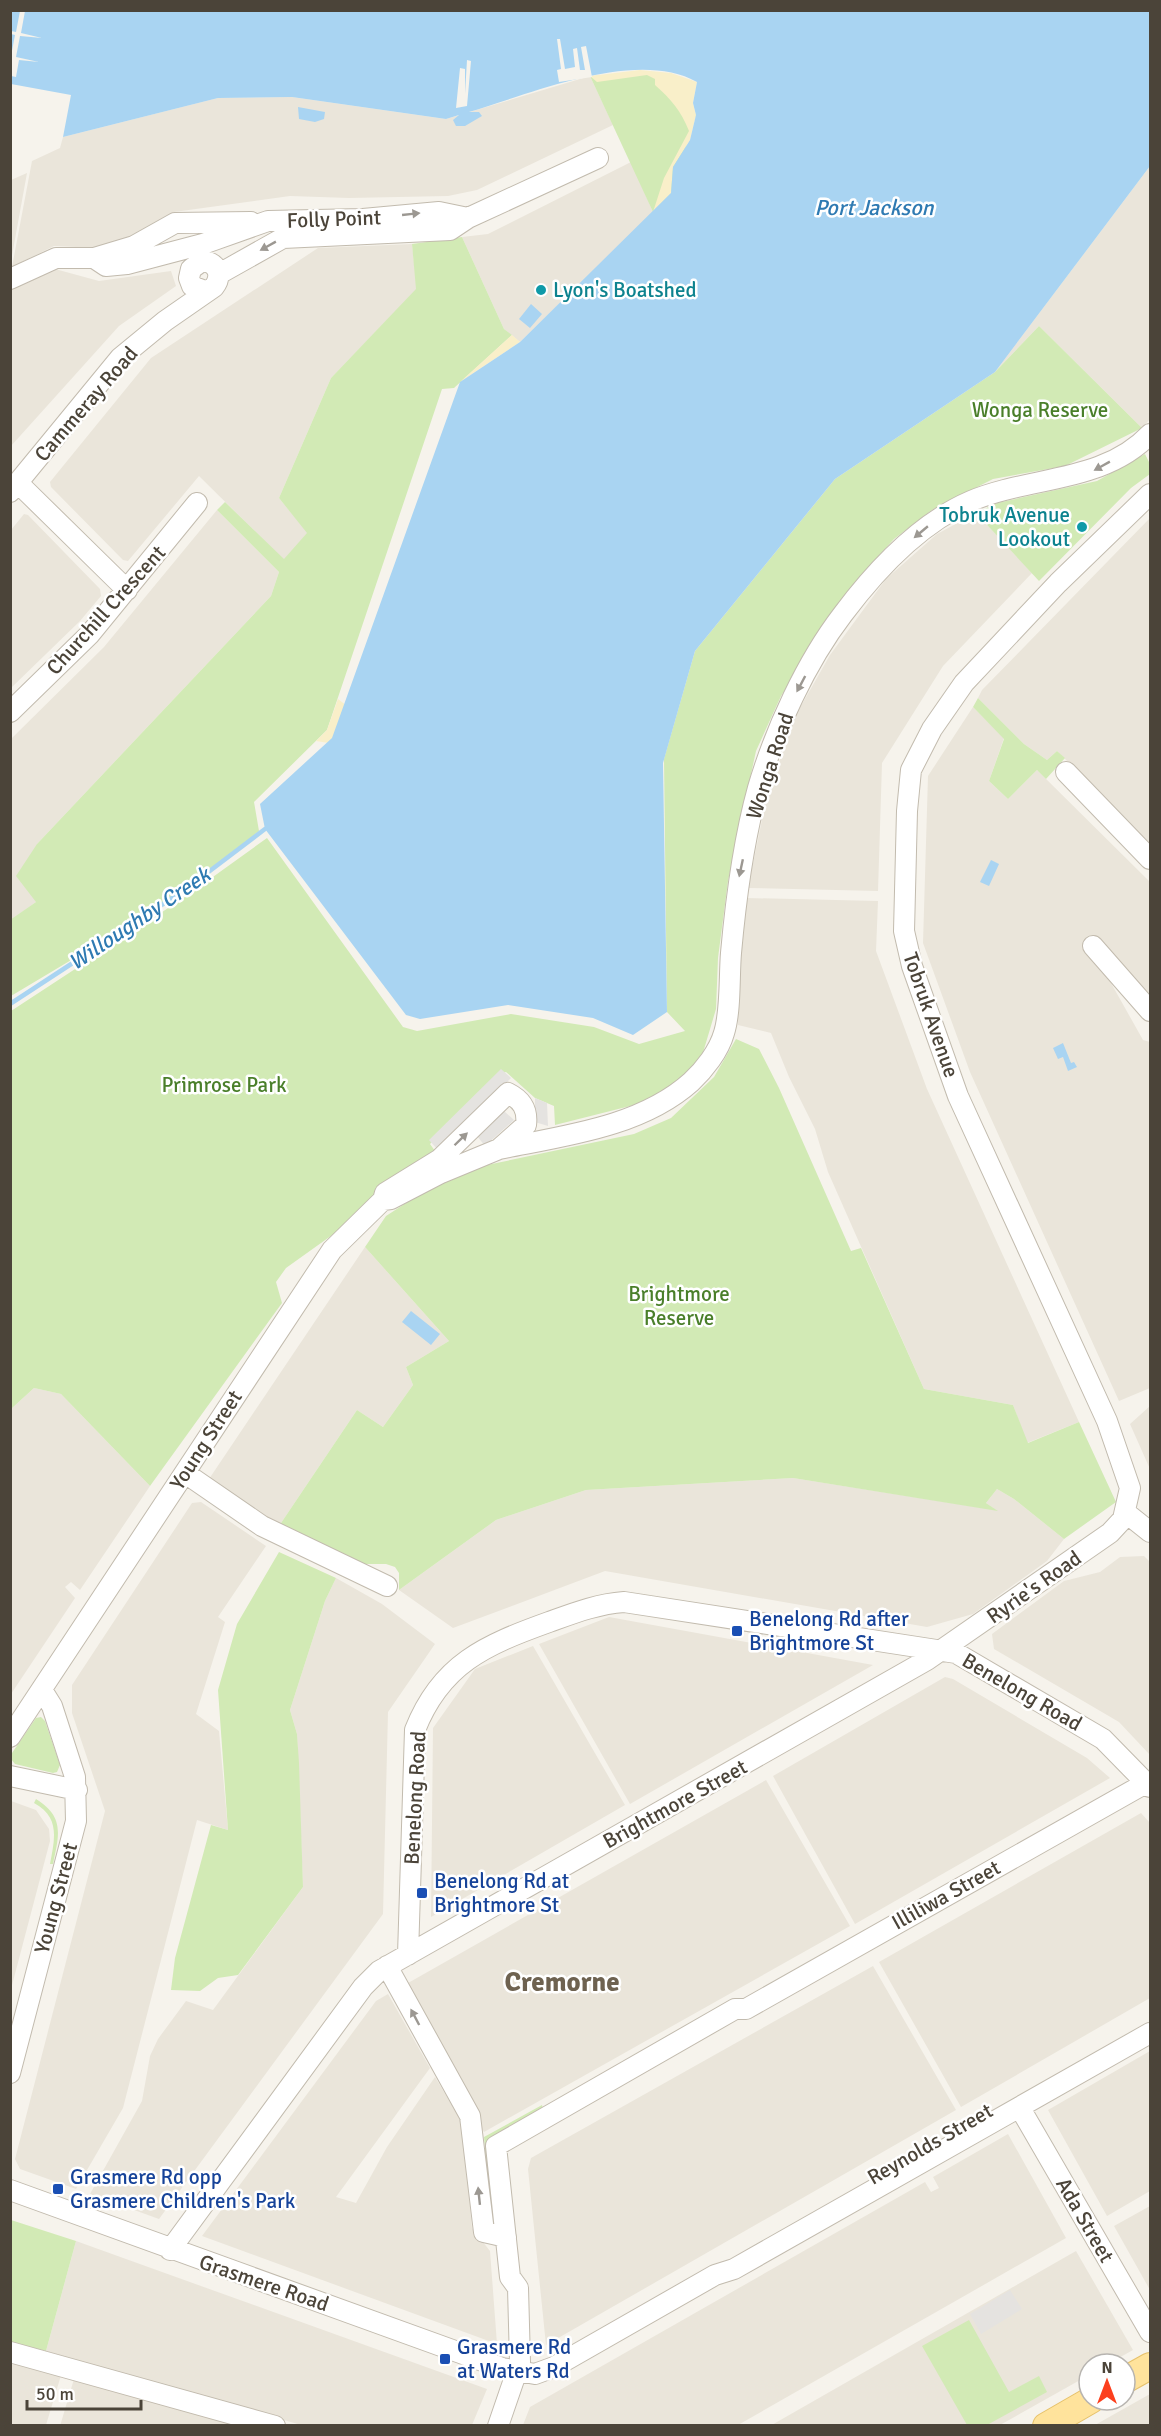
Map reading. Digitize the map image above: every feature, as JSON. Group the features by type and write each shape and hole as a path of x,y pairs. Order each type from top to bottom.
{"main road":[{"path":"1046,2426 1077,2408"}],"street":[{"name":"Folly Point","path":"204,265 283,238 450,230 468,218 598,158"},
{"name":"Folly Point","path":"204,265 268,221 363,219 439,212 468,218"},
{"path":"10,279 56,258 94,258 134,246 175,223 268,221"},
{"path":"94,258 106,266 128,264 183,249 204,265"},
{"path":"160,254 175,261 204,265"},
{"name":"Cammeray Road","path":"14,488 120,358 165,321 204,265"},
{"name":"Wonga Road","path":"499,1149 632,1117 670,1098 692,1082 707,1065 724,1032 737,884 758,789 777,730 802,680 842,615 892,557 939,518 972,501 1063,476 1095,470 1144,441 1150,434"},
{"path":"14,488 127,590"},
{"name":"Tobruk Avenue","path":"1124,1515 1129,1480 1107,1421 958,1096 912,966 904,931 903,895 911,770 932,729 964,683 999,643 1150,494"},
{"name":"Churchill Crescent","path":"10,712 90,634 198,503"},
{"path":"1066,772 1150,859"},
{"path":"1093,946 1150,1011"},
{"name":"Young Street","path":"10,1737 332,1250 383,1200 499,1149 526,1125 527,1116 524,1106 518,1098 508,1093 440,1159 385,1193 383,1200"},
{"path":"185,1473 262,1526 387,1586"},
{"path":"1124,1515 1150,1532"},
{"name":"Ryrie's Road","path":"940,1651 1110,1533 1124,1515"},
{"name":"Benelong Road","path":"408,1955 415,1730 429,1698 444,1678 483,1648 598,1604 624,1602 956,1653 1103,1739 1148,1785"},
{"name":"Brightmore Street","path":"408,1955 940,1651"},
{"name":"Young Street","path":"10,2073 76,1821 77,1790 60,1728 52,1706 42,1690"},
{"path":"10,1776 77,1790"},
{"name":"Illiliwa Street","path":"518,2288 510,2277 496,2146 735,2008 746,2008 1148,1785"},
{"path":"170,2250 363,1987 387,1966 408,1955"},
{"path":"387,1966 470,2116 484,2232 506,2237"},
{"name":"Illiliwa Street","path":"498,2426 518,2373 521,2346 518,2288 523,2277 510,2152 741,2019 746,2008"},
{"name":"Reynolds Street","path":"715,2275 728,2258 1150,2019"},
{"name":"Reynolds Street","path":"518,2373 535,2374 554,2367 715,2275 734,2269 1150,2033"},
{"name":"Ada Street","path":"1020,2108 1150,2332"},
{"name":"Grasmere Road","path":"10,2190 170,2250 518,2373"},
{"path":"10,2352 275,2426"}],"shaded area":[{"path":"590,76 613,125 477,190 448,196 349,198 290,196 174,212 132,240 98,248 54,246 12,267 32,161 60,148 63,137 218,98 292,97 446,119"},
{"path":"631,162 653,212 520,342 504,329 462,237 488,234"},
{"path":"1150,166 1150,419 1142,428 1039,326 995,372"},
{"path":"27,173 11,261 11,180"},
{"path":"412,244 417,289 331,378 279,498 308,533 284,560 199,476 128,561 123,560 51,487 50,482 151,358 318,248"},
{"path":"55,269 99,281 171,271 176,286 119,326 11,446 11,289"},
{"path":"217,510 279,572 271,596 37,844 36,902 11,920 11,739 104,647"},
{"path":"976,513 1032,573 943,666 882,763 878,891 748,888 765,805 793,720 830,655 886,579 937,534"},
{"path":"24,514 28,515 100,589 101,596 80,621 11,688 11,530"},
{"path":"1150,518 1150,843 1057,751 1047,760 1024,744 978,698 982,690"},
{"path":"973,707 1004,738 989,781 1008,799 1037,770 1150,882 1150,996 1100,944 1093,951 1143,1040 1150,1042 1150,1388 1119,1401 970,1072 923,943 928,776"},
{"path":"746,898 878,901 876,951 927,1089 1079,1422 1027,1443 1013,1405 924,1389 828,1172 815,1129 789,1077 771,1033 738,1025 739,937"},
{"path":"501,1069 511,1078 438,1150 429,1140"},
{"path":"535,1098 547,1103 548,1126 535,1122"},
{"path":"504,1111 514,1120 485,1146 477,1136"},
{"path":"365,1247 449,1341 406,1367 413,1385 383,1427 357,1410 279,1526 209,1479"},
{"path":"34,1388 61,1394 150,1486 80,1590 71,1582 65,1587 75,1598 11,1694 11,1409"},
{"path":"1150,1406 1150,1469 1130,1424"},
{"path":"793,1478 996,1510 986,1503 997,1489 1014,1499 1064,1539 1047,1561 973,1614 927,1627 605,1571 453,1628 399,1590 496,1520 586,1490"},
{"path":"201,1502 266,1546 218,1617 225,1622 196,1714 219,1731 228,1830 197,1820 123,2108 76,2189 20,2169 15,2159 105,1811 72,1713 72,1685 192,1503"},
{"path":"1144,1556 1150,1562 1150,1755 1119,1722 994,1649 992,1634 1064,1581 1100,1572 1120,1557"},
{"path":"336,1578 382,1604 435,1644 388,1712 383,1914 159,2219 90,2194 142,2101 150,2056 158,2039 186,2001 213,2010 303,1887 297,1734 290,1710 325,1601"},
{"path":"609,1617 873,1665 630,1804 539,1644"},
{"path":"533,1646 625,1805 431,1917 433,1728 475,1669"},
{"path":"945,1677 953,1679 1087,1758 1110,1778 855,1924 773,1776"},
{"path":"766,1780 850,1926 484,2132 401,1987"},
{"path":"11,1801 36,1810 49,1829 50,1841 11,1989"},
{"path":"1141,1813 1150,1823 1150,1998 961,2107 879,1962"},
{"path":"873,1966 956,2110 546,2345 528,2169 531,2158"},
{"path":"388,1994 430,2068 336,2197 356,2203 387,2147 435,2077 462,2122 472,2228 490,2251 497,2344 202,2236 376,2001"},
{"path":"1150,2051 1150,2191 1107,2216 1048,2110"},
{"path":"1008,2134 1066,2238 738,2425 523,2425 530,2407 925,2182 931,2192 939,2188 933,2177"},
{"path":"1150,2206 1150,2290 1114,2226"},
{"path":"76,2241 487,2389 472,2425 301,2425 46,2351"},
{"path":"1076,2251 1133,2350 1129,2352 1077,2352 1077,2382 1000,2425 770,2426"},
{"path":"1010,2290 1022,2309 981,2334 970,2314"},
{"path":"10,2357 62,2372 46,2425 11,2425"},
{"path":"74,2379 242,2426 60,2426"},
{"path":"1150,2394 1150,2425 1095,2425 1118,2412 1137,2412 1137,2401"}],"green space":[{"path":"671,73 696,115 671,193 653,212 590,76"},
{"path":"462,237 504,329 512,335 454,388 442,389 327,730 254,802 259,831 185,892 11,996 10,920 36,902 16,876 37,844 271,596 279,572 217,510 225,502 284,559 307,533 279,498 331,378 416,289 412,244"},
{"path":"1039,326 1142,428 1065,466 993,479 932,510 894,539 855,582 781,696 756,751 728,881 718,958 716,1009 702,1056 689,1073 650,1101 555,1125 554,1106 535,1098 506,1072 500,1074 430,1144 440,1158 286,1268 276,1282 282,1303 150,1486 61,1394 34,1388 11,1409 11,1011 185,897 267,838 403,1027 417,1031 511,1014 594,1027 639,1044 685,1031 667,1012 664,759 695,651 835,479 995,372"},
{"path":"1145,454 1150,464 1150,474 1131,488 1039,581 976,513 997,503 1097,481"},
{"path":"978,698 1024,744 1047,760 1057,751 1065,758 1046,779 1037,770 1008,799 989,781 1004,739 973,707"},
{"name":"Brightmore Reserve","path":"736,1039 759,1049 779,1088 851,1251 861,1248 924,1389 1013,1405 1028,1443 1079,1422 1116,1502 1064,1539 1014,1499 997,1489 986,1503 998,1511 793,1478 586,1490 496,1520 399,1590 399,1573 395,1567 386,1564 363,1564 279,1526 357,1410 383,1427 413,1385 406,1367 449,1341 365,1247 386,1216 437,1183 487,1165 634,1134 671,1118 714,1077"},
{"path":"279,1552 336,1578 325,1601 290,1710 297,1734 303,1887 238,1975 218,1978 200,1991 171,1990 175,1958 211,1825 228,1830 218,1690 237,1624"},
{"path":"41,1717 45,1721 60,1765 57,1772 15,1764 11,1759 12,1753 36,1718"},
{"path":"36,1799 52,1813 58,1827 53,1864 50,1864 54,1829 48,1815 34,1803"},
{"path":"542,2105 543,2109 487,2142 496,2224 492,2224 484,2137"},
{"path":"11,2220 76,2241 46,2351 11,2342"},
{"path":"969,2320 1009,2392 1039,2376 1047,2392 987,2425 967,2425 922,2346"}],"sand":[{"path":"640,70 671,73 697,82 693,103 696,115 690,140 673,167 671,193 653,212 664,178 689,131 683,117 655,85 655,79 647,75 597,82 590,76"},
{"path":"512,335 520,342 460,382"},
{"path":"338,699 355,712 335,744 316,741 327,730"}],"water":[{"name":"Port Jackson","path":"10,11 1150,11 1150,166 995,372 835,479 695,651 663,763 667,1012 633,1035 593,1018 508,1005 420,1019 406,1015 265,829 260,804 332,738 460,382 520,342 671,193 673,167 690,140 696,115 693,103 697,82 672,73 644,70 614,72 552,86 469,112 479,112 482,116 465,126 456,126 453,120 459,115 446,119 292,97 218,98 63,137 71,95 11,84"},
{"path":"298,107 325,112 324,119 315,122 299,119"},
{"path":"531,304 542,314 530,328 519,319"},
{"path":"991,860 999,864 989,886 980,882"},
{"path":"1063,1043 1071,1063 1074,1062 1077,1067 1068,1071 1063,1057 1058,1059 1053,1048"},
{"path":"411,1311 440,1334 431,1345 402,1322"}],"pier":[{"path":"20,11 25,11 21,33 42,38 20,36 16,57 39,62 19,60 16,77 11,76 11,56 15,35 11,34 11,31 16,32"},
{"path":"557,39 560,39 565,69 575,67 573,49 577,48 580,70 585,70 581,47 586,46 592,77 559,82 557,70 561,69"},
{"path":"467,60 471,61 467,106 456,108 460,68 465,69 465,94"}],"waterway":[{"name":"Willoughby Creek","path":"10,1004 186,889 265,829"}],"place":[{"name":"Lyon's Boatshed","path":"541,290"},
{"name":"Tobruk Avenue Lookout","path":"1082,527"},
{"name":"Benelong Rd after Brightmore St","path":"737,1631"},
{"name":"Benelong Rd at Brightmore St","path":"422,1893"},
{"name":"Grasmere Rd opp Grasmere Children's Park","path":"58,2189"},
{"name":"Grasmere Rd at Waters Rd","path":"445,2359"}],"district":[{"name":"Cremorne","path":"562,1982"}],"park label":[{"name":"Wonga Reserve","path":"1040,410"},
{"name":"Primrose Park","path":"224,1085"}]}
